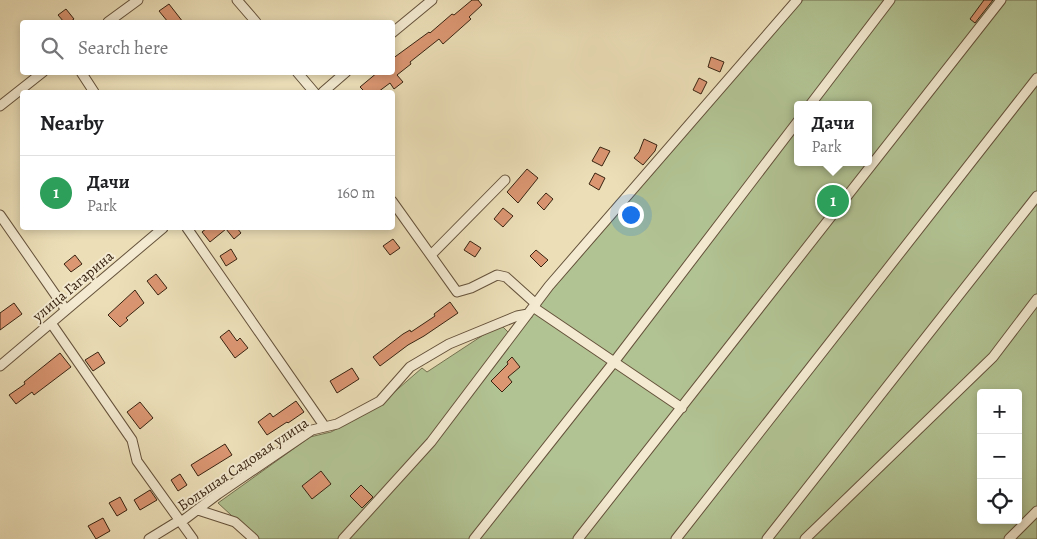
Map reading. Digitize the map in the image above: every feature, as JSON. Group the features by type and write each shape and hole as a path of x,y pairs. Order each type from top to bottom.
{"street":[{"path":"111,20 138,0"},
{"path":"237,0 254,20"},
{"path":"395,31 432,0"},
{"path":"343,539 431,442 532,308 797,0"},
{"path":"813,101 890,0"},
{"path":"872,165 1001,0"},
{"path":"20,90 39,75"},
{"path":"83,75 93,90"},
{"path":"300,75 312,90"},
{"path":"325,90 343,75"},
{"path":"676,539 1037,78"},
{"path":"0,106 20,90"},
{"path":"474,539 614,362 794,126"},
{"path":"578,539 871,166"},
{"path":"431,255 505,180"},
{"path":"767,539 1037,196"},
{"path":"395,205 457,292 471,288 497,275 506,277 532,308 682,408"},
{"path":"0,215 66,310"},
{"name":"улица Гагарина","path":"0,366 162,230"},
{"path":"188,230 325,427"},
{"path":"805,539 992,358 1037,299"},
{"name":"Большая Садовая улица","path":"149,539 198,510 218,494 312,430 337,424 380,401 410,367 450,344 532,308"},
{"path":"52,323 132,440 137,461 193,539"},
{"path":"198,510 235,522 254,539"},
{"path":"1009,539 1037,511"}],"green space":[{"path":"803,0 1037,0 1037,539 257,539 218,503 310,437 331,432 376,408 422,368 427,372 500,324 514,338 538,306"}],"building":[{"path":"472,0 478,0 482,5 469,17 471,19 443,44 439,39 410,62 411,64 397,75 403,82 394,89 390,83 381,90 363,90 360,87 374,75 395,75 395,57 430,33 452,14 454,15"},
{"path":"984,0 993,0 975,23 970,19"},
{"path":"169,4 181,20 166,20 159,11"},
{"path":"66,9 74,19 62,20 58,15"},
{"path":"711,57 724,62 720,72 708,67"},
{"path":"699,78 707,82 701,94 693,90"},
{"path":"644,139 657,145 655,151 643,165 634,158 639,152"},
{"path":"600,147 610,151 602,166 592,161"},
{"path":"527,169 538,178 518,203 507,192"},
{"path":"595,173 605,178 599,190 589,184"},
{"path":"546,193 553,199 544,210 537,203"},
{"path":"503,208 513,216 503,227 494,219"},
{"path":"204,230 225,230 210,242 202,232"},
{"path":"227,230 239,230 241,233 234,239"},
{"path":"393,239 400,248 390,255 383,246"},
{"path":"470,241 481,248 475,257 464,250"},
{"path":"231,249 237,259 226,266 220,256"},
{"path":"536,250 548,260 541,267 530,256"},
{"path":"75,255 82,264 71,272 64,264"},
{"path":"156,274 167,288 158,295 147,281"},
{"path":"135,290 144,303 126,318 128,320 120,327 108,315"},
{"path":"450,302 458,313 408,345 380,366 373,357 403,334 410,330 411,332 435,316 434,314"},
{"path":"14,303 22,314 0,330 0,313"},
{"path":"229,330 237,341 240,338 248,348 235,358 220,337"},
{"path":"98,352 105,363 93,371 85,360"},
{"path":"60,353 71,367 34,395 32,392 16,404 9,395 25,384 24,382"},
{"path":"512,357 520,367 508,377 512,382 502,392 491,381 508,364 507,362"},
{"path":"352,368 359,379 337,393 330,381"},
{"path":"296,401 304,412 267,435 258,422 270,413 273,417"},
{"path":"140,402 153,418 140,429 127,412"},
{"path":"225,444 232,455 198,476 191,465"},
{"path":"321,471 331,484 312,499 302,486"},
{"path":"180,474 187,485 178,491 171,480"},
{"path":"361,485 373,497 362,508 350,496"},
{"path":"150,490 157,500 140,510 134,500"},
{"path":"120,497 127,510 117,516 109,503"},
{"path":"103,518 110,531 96,539 88,526"}],"place":[{"name":"Дачи","path":"833,201"}]}
